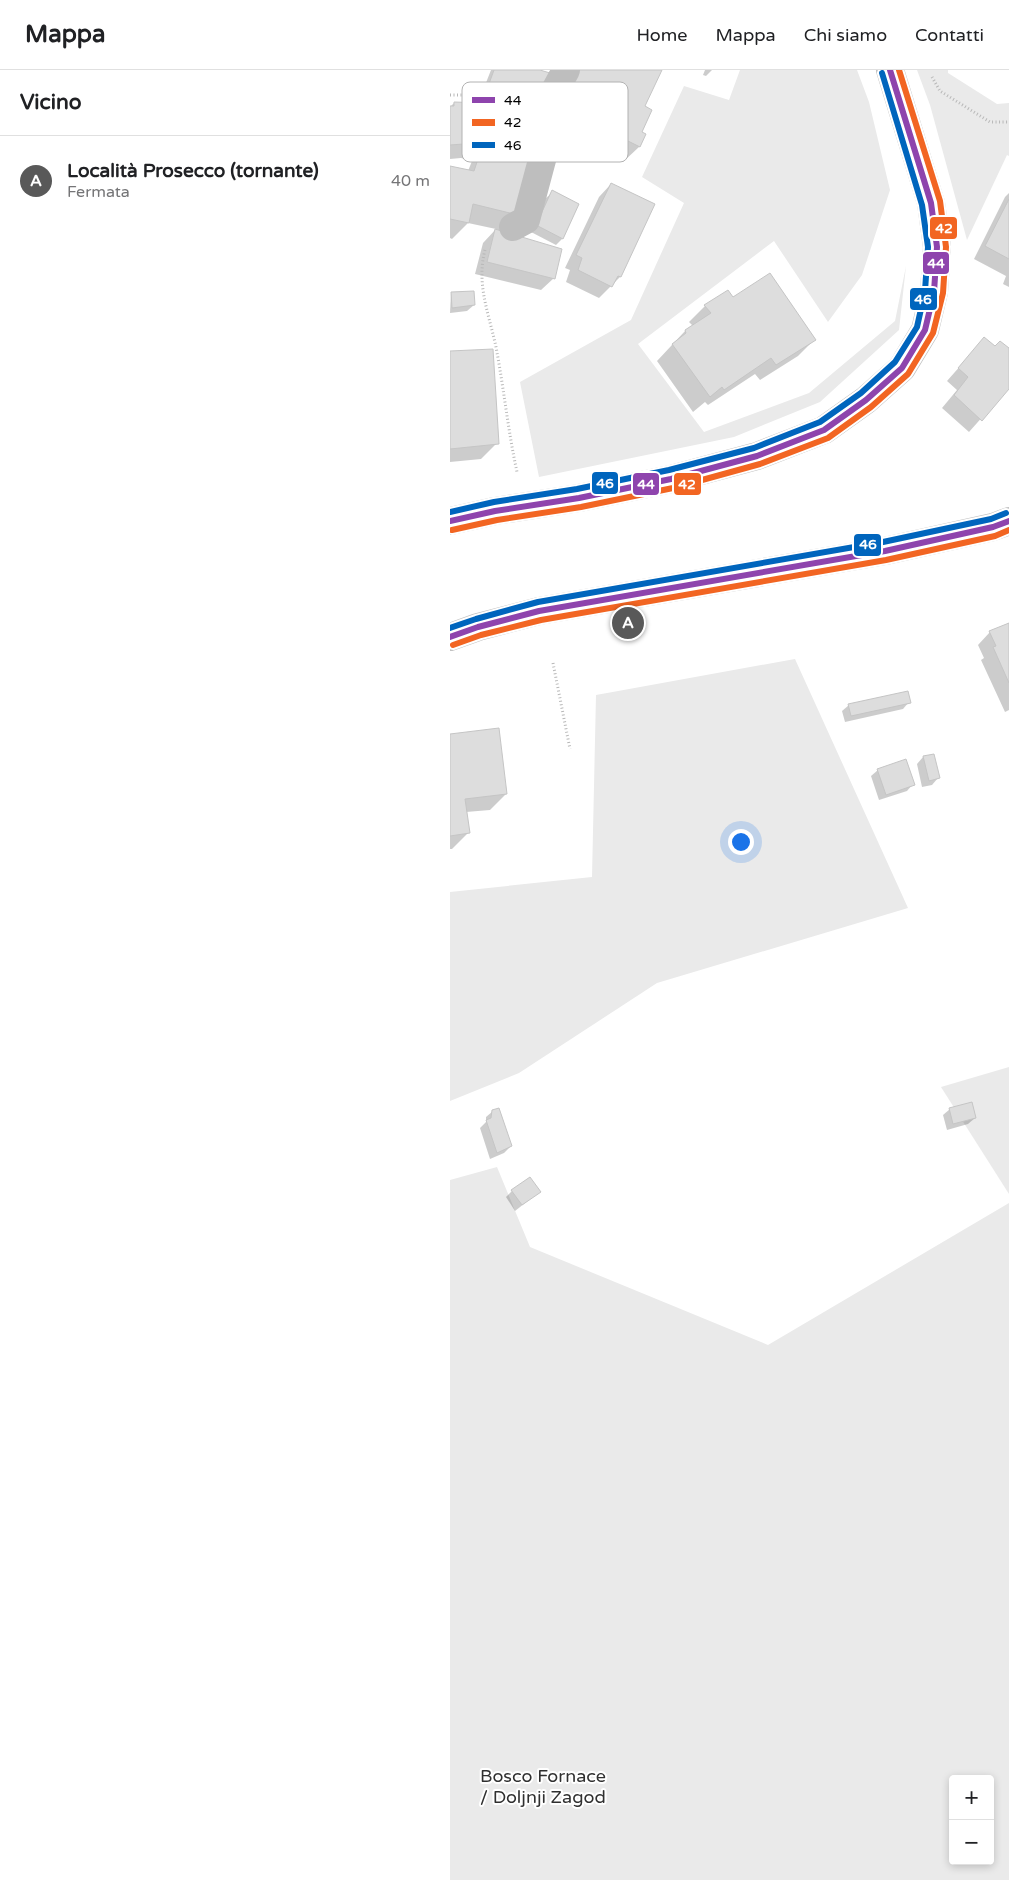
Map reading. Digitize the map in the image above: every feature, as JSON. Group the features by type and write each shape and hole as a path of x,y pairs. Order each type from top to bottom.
{"main road":[{"path":"450,521 670,480 758,456 824,430 866,400 902,368 925,330 934,292 937,247 931,203 890,70"},
{"path":"450,637 478,627 539,611 885,551 993,527 1009,521"}],"street":[{"path":"559,82 566,70"},
{"path":"513,227 526,220 541,162"}],"path":[{"path":"928,70 940,91 990,122 1009,122"},
{"path":"513,227 492,223 482,262 482,292 496,348 510,439 524,507"},
{"path":"553,663 570,749"}],"green space":[{"path":"740,70 857,70 869,102 890,190 862,275 828,322 774,241 638,344 704,432 809,393 895,321 906,266 899,330 820,402 734,437 539,477 520,382 631,320 684,203 642,177 684,86 729,100"},
{"path":"917,70 948,70 948,73 997,104 1009,103 1009,156 1007,155 967,240 930,105"},
{"path":"795,659 908,908 657,983 519,1073 450,1101 450,892 592,877 596,695"},
{"path":"1009,1067 1009,1194 941,1087"},
{"name":"Bosco Fornace / Doljnji Zagod","path":"497,1167 530,1247 768,1345 1009,1203 1009,1880 450,1880 450,1180"}],"building":[{"path":"494,70 540,70 550,73 547,82 490,82"},
{"path":"575,70 662,70 645,106 652,110 642,132 646,134 640,147 628,141 628,82 569,82"},
{"path":"454,102 462,102 462,144 450,145 450,106 454,106"},
{"path":"477,162 530,162 518,215 473,204 469,223 450,219 450,166 474,171"},
{"path":"611,183 655,204 621,277 618,276 612,287 578,270 582,258 576,255"},
{"path":"552,190 579,204 563,239 536,225"},
{"path":"1009,199 1009,259 985,246"},
{"path":"495,229 562,249 555,279 487,262"},
{"path":"770,273 816,340 776,365 771,358 724,390 722,387 710,397 672,344 686,333 685,330 711,313 704,305 728,290 733,297"},
{"path":"474,291 475,305 452,308 451,292"},
{"path":"984,337 995,346 1000,341 1009,348 1009,389 982,421 954,395 968,377 958,368"},
{"path":"493,349 499,444 450,449 450,351"},
{"path":"1009,623 1009,683 993,647 996,646 989,631"},
{"path":"908,691 911,703 851,716 848,704"},
{"path":"499,728 507,794 465,799 470,833 450,836 450,734"},
{"path":"934,754 940,778 929,781 923,756"},
{"path":"906,759 915,785 886,795 877,769"},
{"path":"972,1102 976,1118 953,1124 949,1108"},
{"path":"499,1108 512,1146 497,1153 486,1120 491,1118 492,1110"},
{"path":"530,1177 541,1192 522,1205 511,1190"}],"transit line":[{"name":"44","path":"450,521 671,479 757,456 824,430 866,400 902,368 925,330 934,292 937,247 931,203 890,70"},
{"name":"42","path":"452,530 673,488 760,464 828,438 871,407 908,374 933,333 943,293 946,247 940,201 899,70"},
{"name":"46","path":"450,512 494,502 577,489 669,470 754,448 820,422 861,393 895,362 917,327 925,291 928,247 922,205 882,73"},
{"name":"46","path":"450,628 538,602 883,542 991,519 1006,513"},
{"name":"44","path":"450,637 478,627 539,611 885,551 993,527 1009,521"},
{"name":"42","path":"453,645 481,635 541,620 886,560 995,536 1009,530"}],"place":[{"name":"Località Prosecco (tornante)","path":"628,623"}]}
